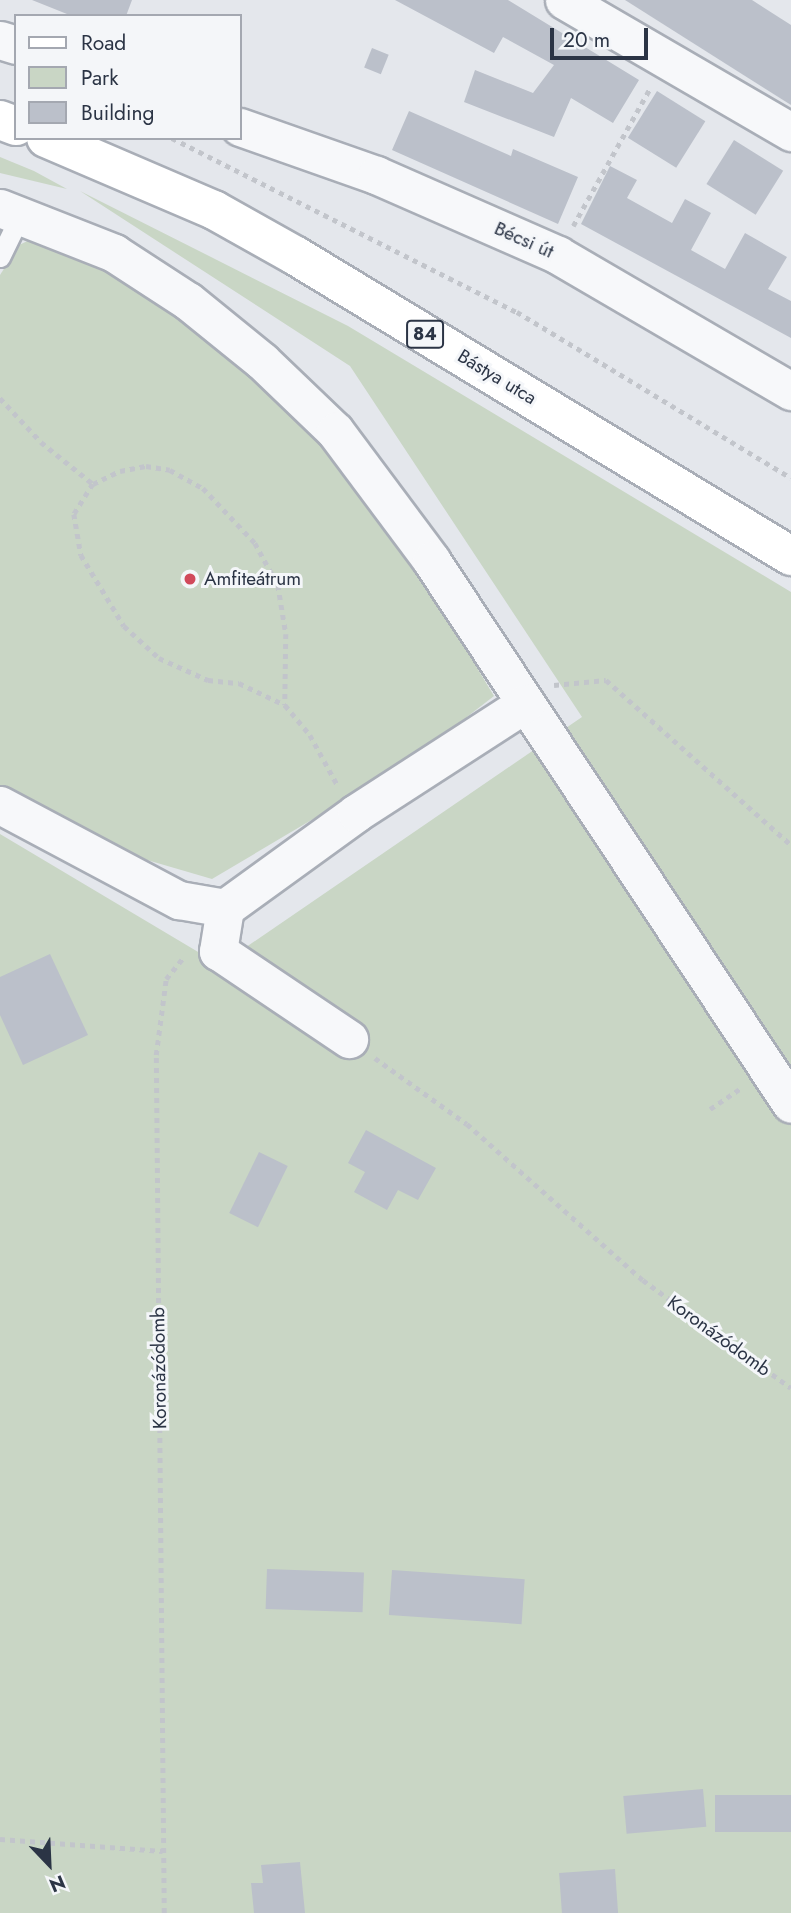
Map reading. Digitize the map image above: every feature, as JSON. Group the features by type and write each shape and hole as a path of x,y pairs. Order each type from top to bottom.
{"main road":[{"name":"Bástya utca","path":"51,140 214,211 296,256 791,556"}],"street":[{"path":"564,0 666,63 791,132"},
{"name":"Bécsi út","path":"242,128 376,176 558,255 791,391"},
{"path":"10,211 114,253 188,301 262,361 335,431 431,559 540,694 791,1104"},
{"path":"349,1039 218,951 225,908 356,813 540,694"},
{"path":"0,805 179,900 225,908"}],"lane":[{"path":"0,257 10,211"}],"path":[{"path":"558,255 613,147 666,63"},
{"path":"176,140 517,312 791,478"},
{"path":"0,398 41,442 93,484"},
{"path":"285,705 286,634 278,585 255,542 203,488 170,470 133,469 93,484 74,514 81,555 124,626 159,658 208,680 239,683 285,705 310,735 356,813"},
{"path":"540,694 606,680 791,845"},
{"name":"Koronázódomb","path":"164,1913 156,1055 166,979 191,949"},
{"name":"Koronázódomb","path":"349,1039 467,1124 643,1280 791,1388"},
{"path":"710,1109 750,1081"},
{"path":"0,1839 163,1850"}],"green space":[{"path":"0,157 34,171 67,189 0,173"},
{"path":"80,191 348,326 791,592 791,1913 0,1913 0,834 220,965 582,717 350,366"},
{"path":"49,231 246,360 370,490 494,696 406,764 212,879 147,860 0,790 0,275 19,245"}],"building":[{"path":"32,0 132,0 127,14 67,14"},
{"path":"395,0 508,0 639,80 613,123 571,98 554,137 464,102 475,70 533,93 554,65 503,37 494,53"},
{"path":"625,0 752,0 791,25 791,105"},
{"path":"372,48 389,55 381,74 364,67"},
{"path":"657,91 705,121 676,168 628,138"},
{"path":"409,111 511,156 513,149 578,177 558,224 392,150"},
{"path":"734,140 783,171 756,215 706,184"},
{"path":"610,166 637,180 627,198 672,223 685,199 711,213 691,250 725,269 745,233 787,257 768,289 791,301 791,338 581,224"},
{"path":"50,954 88,1035 23,1065 0,1015 0,977"},
{"path":"366,1130 436,1168 418,1200 398,1190 387,1210 354,1192 365,1172 348,1163"},
{"path":"259,1152 288,1166 258,1227 229,1213"},
{"path":"267,1569 364,1572 363,1612 266,1609"},
{"path":"392,1570 525,1579 522,1624 389,1615"},
{"path":"703,1789 706,1827 627,1834 623,1796"},
{"path":"715,1795 791,1795 791,1832 715,1832"},
{"path":"300,1862 305,1913 254,1913 251,1883 263,1883 261,1865"},
{"path":"615,1869 618,1913 562,1913 559,1873"}],"place":[{"name":"Amfiteátrum","path":"190,579"}]}
